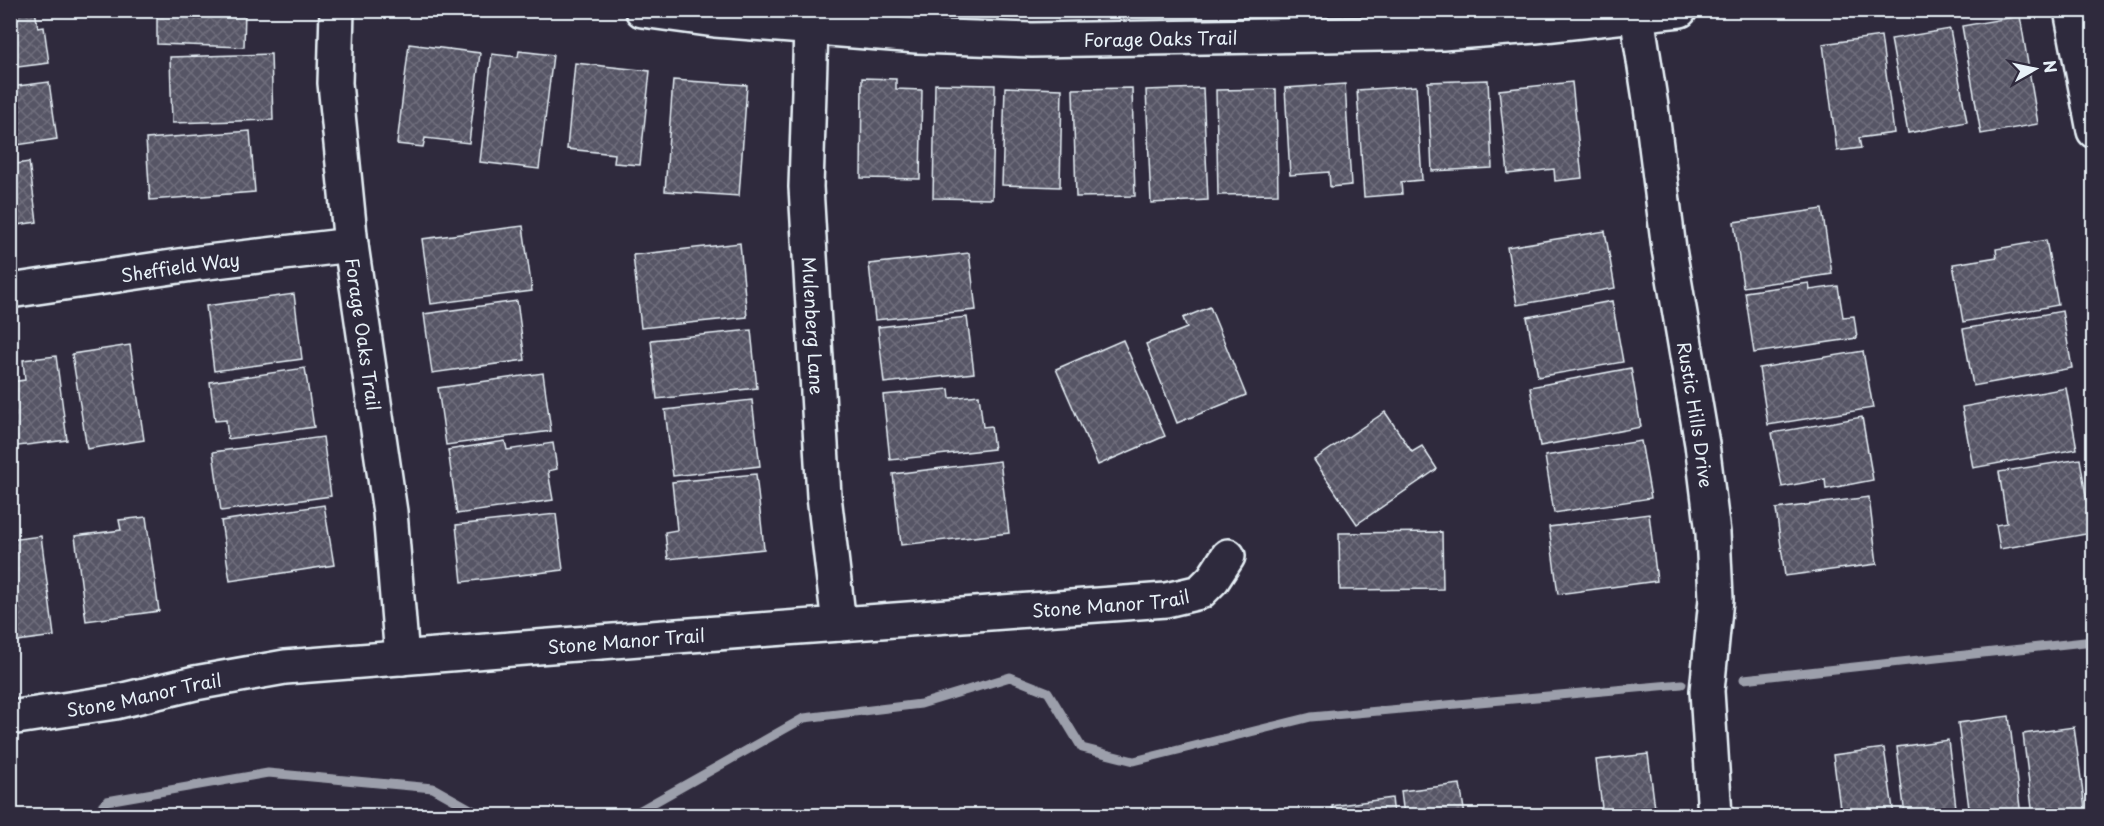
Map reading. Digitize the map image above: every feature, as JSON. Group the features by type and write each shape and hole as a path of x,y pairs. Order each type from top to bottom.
{"street":[{"name":"Forage Oaks Trail","path":"337,10 335,83 351,245 390,512 402,658"},
{"name":"Forage Oaks Trail","path":"642,10 716,20 811,28 917,36 1032,40 1442,33 1680,10"},
{"path":"2071,10 2094,131"},
{"name":"Rustic Hills Drive","path":"1637,15 1669,249 1702,444 1713,533 1716,599 1707,691 1715,816"},
{"name":"Mulenberg Lane","path":"811,28 806,187 824,496 839,624"},
{"name":"Sheffield Way","path":"10,291 199,263 351,245"},
{"name":"Stone Manor Trail","path":"10,718 115,702 195,683 273,669 1166,600 1200,592 1213,579 1227,556"}],"building":[{"path":"10,10 35,10 38,28 44,27 49,63 10,68"},
{"path":"157,10 245,10 244,47 157,44"},
{"path":"2020,16 2038,124 1981,134 1962,26"},
{"path":"1950,29 1967,122 1908,133 1891,39"},
{"path":"1881,36 1894,133 1859,138 1861,148 1837,151 1823,44"},
{"path":"409,44 480,53 469,143 425,138 423,147 397,144"},
{"path":"519,51 553,55 539,169 480,162 492,54 518,57"},
{"path":"271,54 273,120 172,123 170,57"},
{"path":"575,63 650,71 640,165 614,163 615,154 567,149"},
{"path":"862,78 896,79 896,89 922,90 920,179 861,178"},
{"path":"673,80 747,85 739,196 665,191"},
{"path":"1488,80 1492,168 1432,171 1428,82"},
{"path":"49,82 57,139 10,146 10,87"},
{"path":"1572,82 1582,178 1555,181 1554,169 1508,174 1499,90"},
{"path":"935,84 995,85 992,199 933,198"},
{"path":"1345,84 1351,185 1330,187 1329,172 1290,175 1285,88"},
{"path":"1416,86 1422,180 1401,182 1402,194 1364,197 1357,90"},
{"path":"1005,87 1062,89 1060,187 1002,185"},
{"path":"1132,88 1135,196 1076,197 1073,89"},
{"path":"1203,88 1208,200 1151,203 1146,90"},
{"path":"1276,89 1278,194 1218,195 1216,90"},
{"path":"250,131 255,192 150,200 146,139"},
{"path":"29,162 37,222 10,226 10,165"},
{"path":"1822,209 1832,274 1743,287 1734,222"},
{"path":"523,226 532,291 431,304 422,239"},
{"path":"1605,231 1615,288 1517,305 1507,247"},
{"path":"2046,240 2058,305 1963,322 1953,264 1997,257 1996,249"},
{"path":"740,243 747,317 641,328 633,255"},
{"path":"969,253 976,310 875,320 869,264"},
{"path":"1809,283 1810,290 1838,286 1843,317 1854,316 1857,338 1754,353 1745,292"},
{"path":"294,294 302,359 214,371 206,306"},
{"path":"517,301 525,360 432,373 424,314"},
{"path":"1612,301 1623,362 1538,377 1527,317"},
{"path":"1210,307 1246,395 1177,423 1146,344 1187,328 1183,318"},
{"path":"2062,311 2072,368 1973,386 1963,329"},
{"path":"967,317 974,373 884,383 878,327"},
{"path":"751,330 757,388 657,399 651,340"},
{"path":"1123,340 1165,436 1098,465 1056,369"},
{"path":"130,345 144,440 87,449 72,354"},
{"path":"1863,351 1873,408 1768,425 1759,368"},
{"path":"56,356 67,440 10,447 10,382 25,380 23,360"},
{"path":"305,368 314,427 228,439 226,420 215,421 210,382"},
{"path":"1631,368 1641,427 1540,446 1530,387"},
{"path":"543,373 551,431 446,445 438,388"},
{"path":"2066,388 2077,449 1973,468 1962,407"},
{"path":"949,389 950,398 979,395 983,427 991,426 994,449 890,460 883,395"},
{"path":"752,400 760,466 673,476 665,410"},
{"path":"1385,412 1412,452 1422,446 1437,469 1357,524 1314,460"},
{"path":"1862,417 1873,480 1826,489 1825,479 1782,487 1772,433"},
{"path":"323,437 331,496 221,511 213,452"},
{"path":"505,441 507,450 553,443 557,469 548,471 553,500 457,514 448,450"},
{"path":"1641,441 1651,498 1554,513 1545,456"},
{"path":"2080,459 2092,533 2000,549 1996,525 2007,523 1999,472"},
{"path":"1000,461 1009,533 901,545 893,474"},
{"path":"756,474 764,549 668,559 665,532 677,530 672,482"},
{"path":"1869,497 1877,564 1785,576 1776,509"},
{"path":"324,505 334,565 230,581 221,521"},
{"path":"556,514 563,570 462,582 456,525"},
{"path":"1649,514 1657,581 1558,594 1549,527"},
{"path":"146,517 159,611 86,621 75,536 121,530 119,520"},
{"path":"1442,532 1443,589 1340,590 1339,533"},
{"path":"41,536 54,636 10,642 10,540"},
{"path":"2009,716 2021,816 1970,816 1958,723"},
{"path":"2074,727 2086,816 2033,816 2023,734"},
{"path":"1948,740 1957,816 1905,816 1897,747"},
{"path":"2094,741 2094,795 2087,742"},
{"path":"1884,748 1894,816 1841,816 1833,755"},
{"path":"1648,754 1656,816 1603,816 1596,760"},
{"path":"1460,784 1465,816 1404,816 1401,791"},
{"path":"1392,798 1394,816 1333,816 1332,806"}],"waterway":[{"path":"1744,679 2094,641"},
{"path":"630,816 804,718 921,704 1010,677 1048,692 1082,748 1134,761 1311,717 1682,684"},
{"path":"93,816 107,801 268,773 433,788 483,816"}]}
